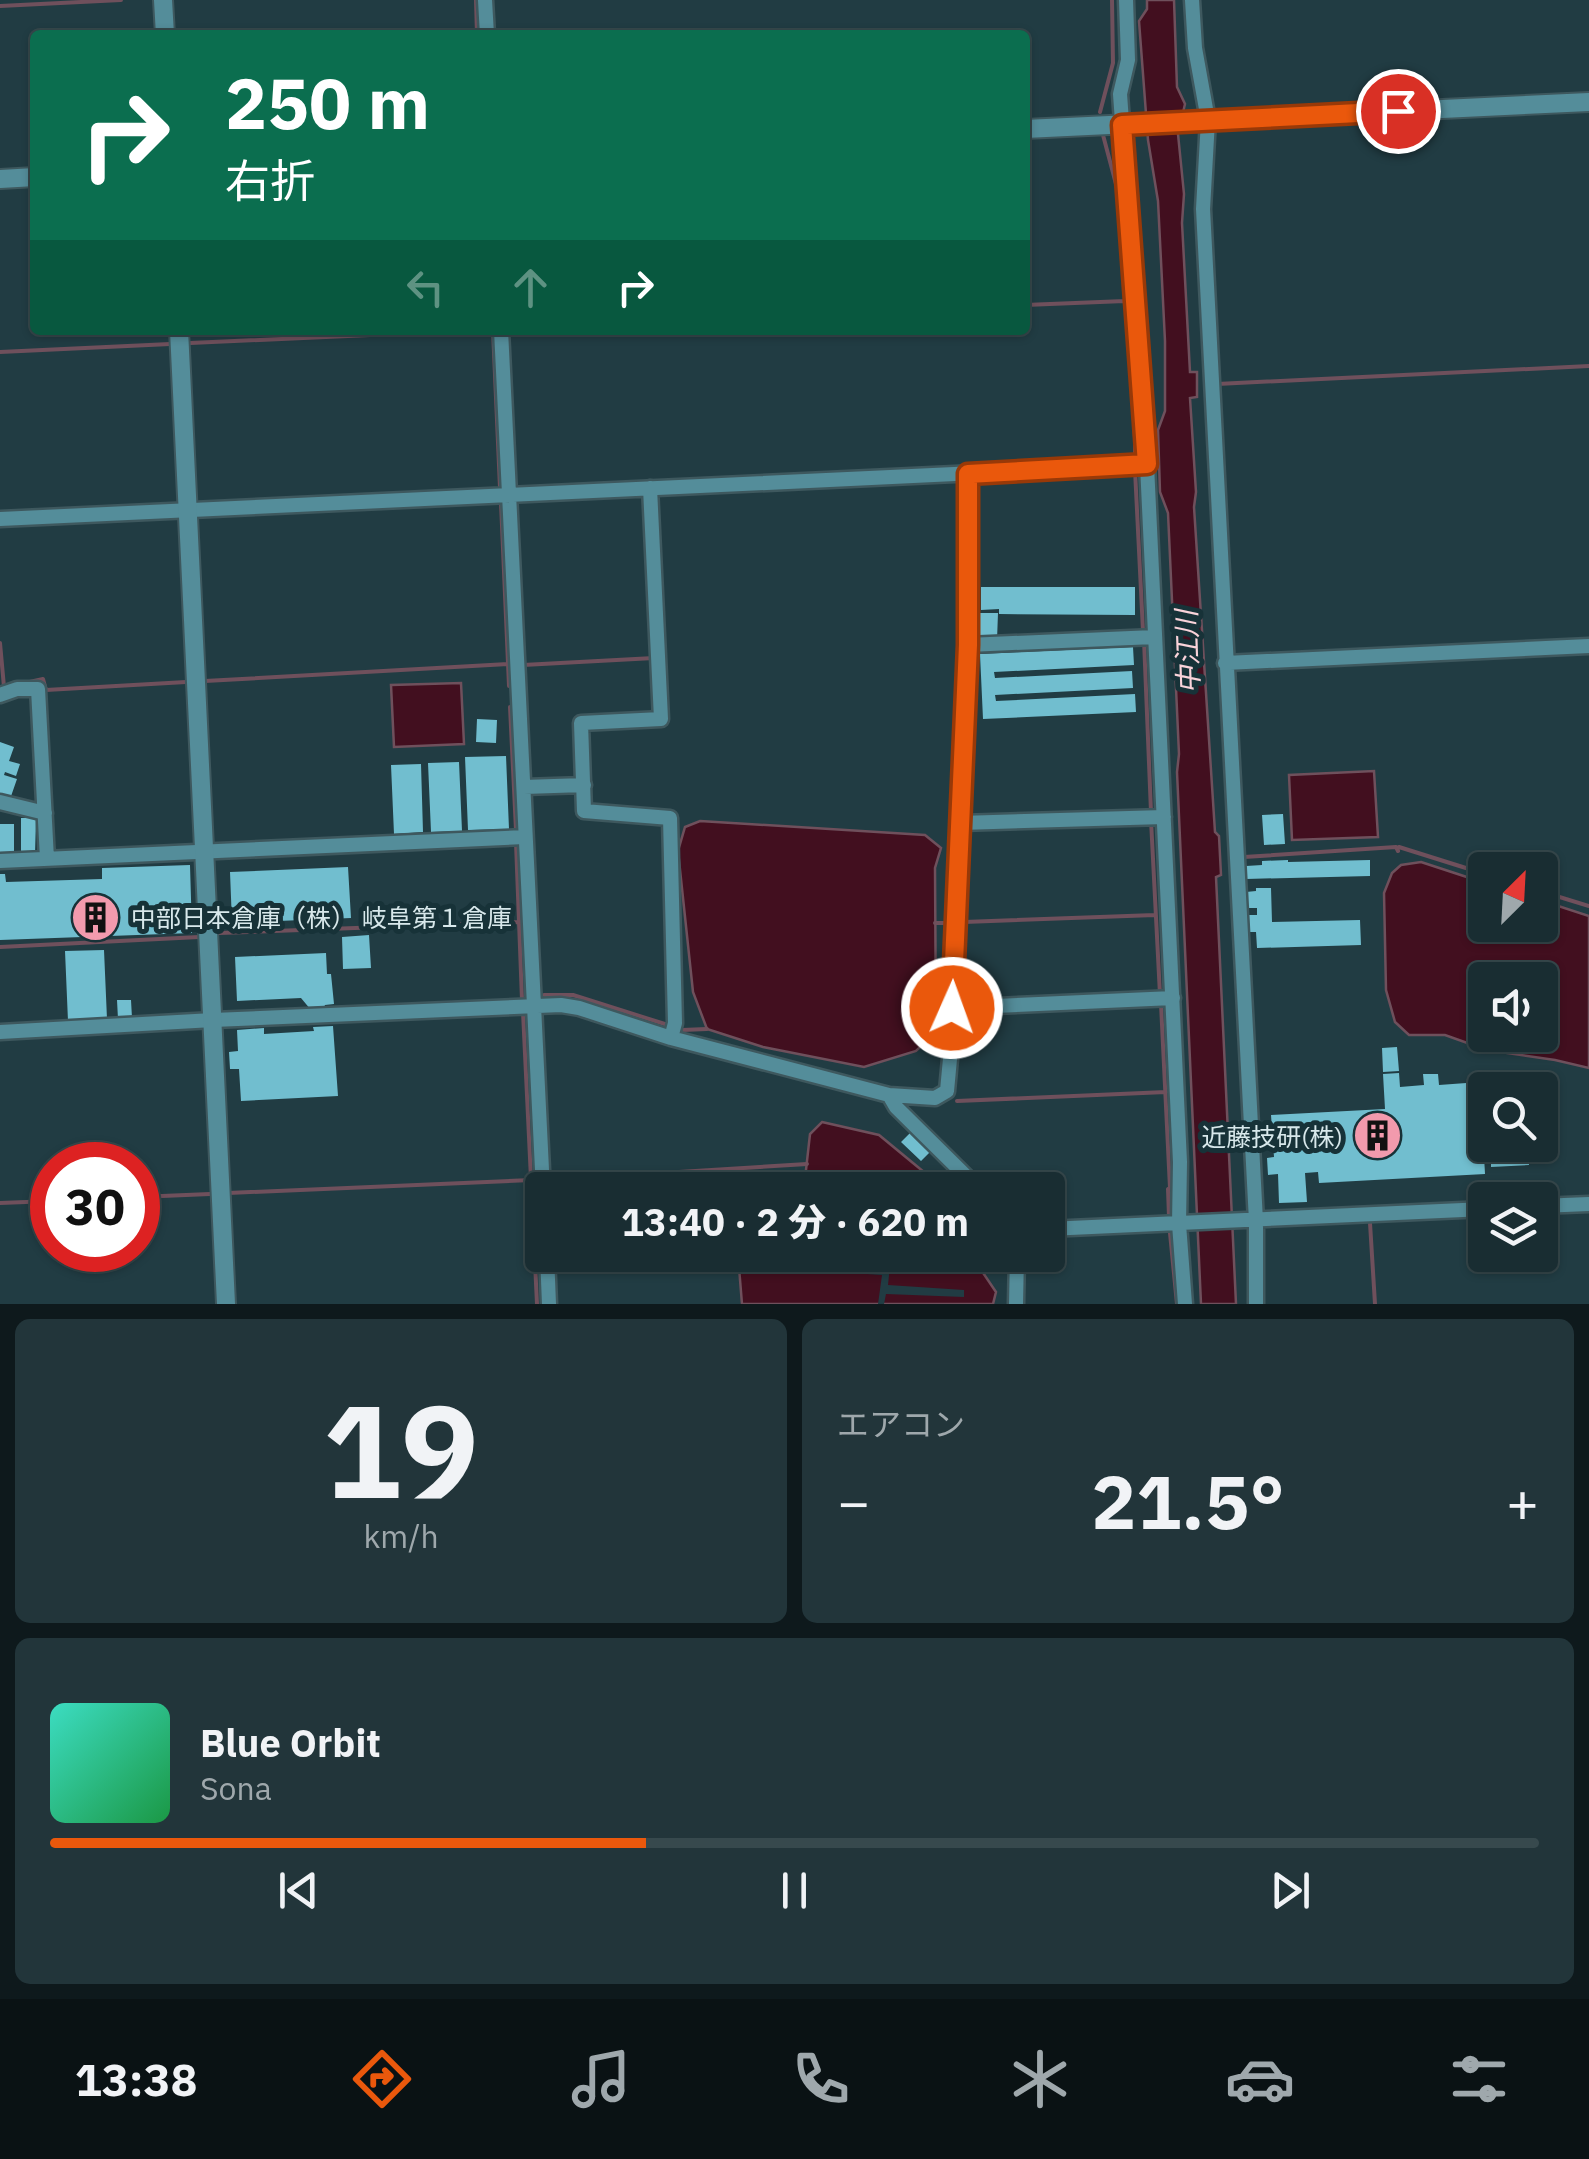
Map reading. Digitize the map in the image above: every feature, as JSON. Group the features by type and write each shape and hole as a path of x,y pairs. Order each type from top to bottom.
{"street":[{"path":"164,0 165,30"},
{"path":"485,0 487,30"},
{"path":"1126,0 1128,60 1120,94 1147,464 1186,1304"},
{"path":"1192,0 1202,121 1249,1221 1256,1304"},
{"path":"1030,129 1589,102"},
{"path":"0,179 30,177"},
{"path":"179,335 226,1304"},
{"path":"500,335 542,1172"},
{"path":"0,519 1147,464"},
{"path":"0,1032 561,1005 889,1095 935,1098 948,1091 968,645 968,474"},
{"path":"650,488 661,719 582,723 584,811 670,818 675,1022 671,1038"},
{"path":"968,645 1154,637"},
{"path":"1225,663 1589,646"},
{"path":"0,695 16,689 38,689 47,859"},
{"path":"524,788 584,785"},
{"path":"0,802 45,814"},
{"path":"960,823 1164,816"},
{"path":"0,861 524,836"},
{"path":"952,1008 1172,998"},
{"path":"889,1095 896,1107 962,1172"},
{"path":"1558,1205 1589,1204"},
{"path":"1065,1229 1468,1210"},
{"path":"548,1272 549,1304"},
{"path":"1016,1272 1016,1304"}],"water":[{"name":"中江川","path":"1147,0 1174,0 1177,87 1185,104 1178,134 1190,372 1197,372 1197,397 1190,398 1194,507 1215,832 1219,836 1221,875 1216,877 1236,1304 1201,1304 1168,513 1160,492 1158,430 1165,411 1165,341 1158,201 1148,140 1139,21 1147,9"},
{"path":"461,683 464,744 394,747 391,685"},
{"path":"1374,771 1378,837 1292,840 1289,775"},
{"path":"700,821 925,835 941,848 935,868 936,1032 916,1051 864,1067 763,1047 707,1029 693,992 678,851 685,827"},
{"path":"1421,862 1468,877 1468,942 1558,942 1558,906 1589,916 1589,1068 1501,1052 1558,1052 1558,962 1468,962 1468,1043 1445,1035 1409,1035 1395,1022 1386,990 1384,893 1392,873 1401,865"},
{"path":"822,1122 879,1135 924,1172 806,1172 810,1134"},
{"path":"739,1272 982,1272 996,1292 993,1304 742,1304"}],"pier":[{"path":"836,1272 889,1272 888,1285 964,1290 964,1297 886,1294 884,1304 878,1304 882,1275"}],"building":[{"path":"981,587 1135,587 1135,615 999,614 999,609 981,610"},
{"path":"977,613 998,613 997,640 977,640"},
{"path":"1133,647 1134,665 994,672 995,678 1132,671 1133,688 995,695 996,701 1135,694 1136,712 983,719 980,654"},
{"path":"477,719 497,720 496,743 476,742"},
{"path":"0,742 14,747 9,761 20,764 16,776 5,772 4,775 17,779 9,802 0,798"},
{"path":"506,756 509,829 468,830 465,757"},
{"path":"459,762 462,831 431,832 428,763"},
{"path":"421,764 423,832 394,834 391,765"},
{"path":"1283,814 1285,844 1264,845 1262,815"},
{"path":"21,818 36,818 35,854 21,854"},
{"path":"0,824 14,824 14,855 0,855"},
{"path":"1288,860 1370,860 1370,876 1246,879 1246,866"},
{"name":"中部日本倉庫（株） 岐阜第１倉庫","path":"190,865 192,933 0,940 0,874 5,874 6,882 102,879 102,868"},
{"path":"348,867 351,918 232,923 230,872"},
{"path":"1271,888 1272,922 1360,920 1361,945 1257,948 1256,932 1247,932 1247,915 1257,915 1257,908 1247,908 1246,892"},
{"path":"369,935 371,968 343,969 342,937"},
{"path":"104,950 107,1019 68,1021 65,951"},
{"path":"326,953 334,1004 325,1005 323,1010 311,1010 301,998 237,1001 235,957"},
{"path":"117,1000 131,1000 132,1018 118,1019"},
{"path":"333,1026 338,1096 241,1101 239,1069 230,1069 229,1052 238,1051 237,1030 264,1028 264,1034"},
{"path":"1397,1047 1399,1071 1383,1072 1382,1048"},
{"name":"近藤技研(株)","path":"1399,1073 1400,1087 1424,1085 1423,1074 1438,1074 1439,1085 1468,1083 1468,1162 1484,1162 1485,1174 1319,1183 1318,1172 1305,1173 1307,1202 1279,1203 1278,1174 1268,1175 1267,1158 1274,1157 1271,1115 1385,1109 1383,1074"},
{"path":"911,1132 931,1151 921,1161 901,1142"},
{"path":"1491,1162 1529,1162 1529,1165 1491,1167"}],"waterway":[{"path":"0,6 121,0"},
{"path":"476,0 477,30"},
{"path":"1100,112 1113,63 1112,0"},
{"path":"1103,135 1121,203"},
{"path":"1122,222 1135,460"},
{"path":"1030,305 1125,301"},
{"path":"190,343 369,335"},
{"path":"493,335 500,488"},
{"path":"0,352 170,344"},
{"path":"1217,384 1589,366"},
{"path":"1135,470 1143,631"},
{"path":"501,503 509,686"},
{"path":"1144,640 1151,812"},
{"path":"0,643 6,686"},
{"path":"523,665 654,658"},
{"path":"205,681 508,664"},
{"path":"25,683 43,679 46,690 186,682"},
{"path":"510,707 516,830"},
{"path":"1151,820 1160,995"},
{"path":"516,843 522,1000"},
{"path":"1244,857 1396,847 1398,851"},
{"path":"1399,847 1468,869"},
{"path":"1558,897 1589,906"},
{"path":"964,922 1155,915"},
{"path":"219,933 520,922"},
{"path":"935,923 950,923"},
{"path":"0,947 199,937"},
{"path":"544,995 573,995 668,1025"},
{"path":"1161,1004 1169,1217"},
{"path":"523,1012 537,1304"},
{"path":"682,1030 707,1029"},
{"path":"957,1101 1166,1092"},
{"path":"678,1172 807,1164"},
{"path":"228,1193 525,1180"},
{"path":"160,1196 210,1194"},
{"path":"0,1203 30,1202"},
{"path":"1370,1223 1375,1304"},
{"path":"1170,1233 1177,1304"}],"place":[{"name":"中部日本倉庫（株） 岐阜第１倉庫","path":"96,917"},
{"name":"近藤技研(株)","path":"1378,1136"}],"route":[{"path":"952,1008 968,645 968,474 1147,464 1122,125 1398,111"}]}
